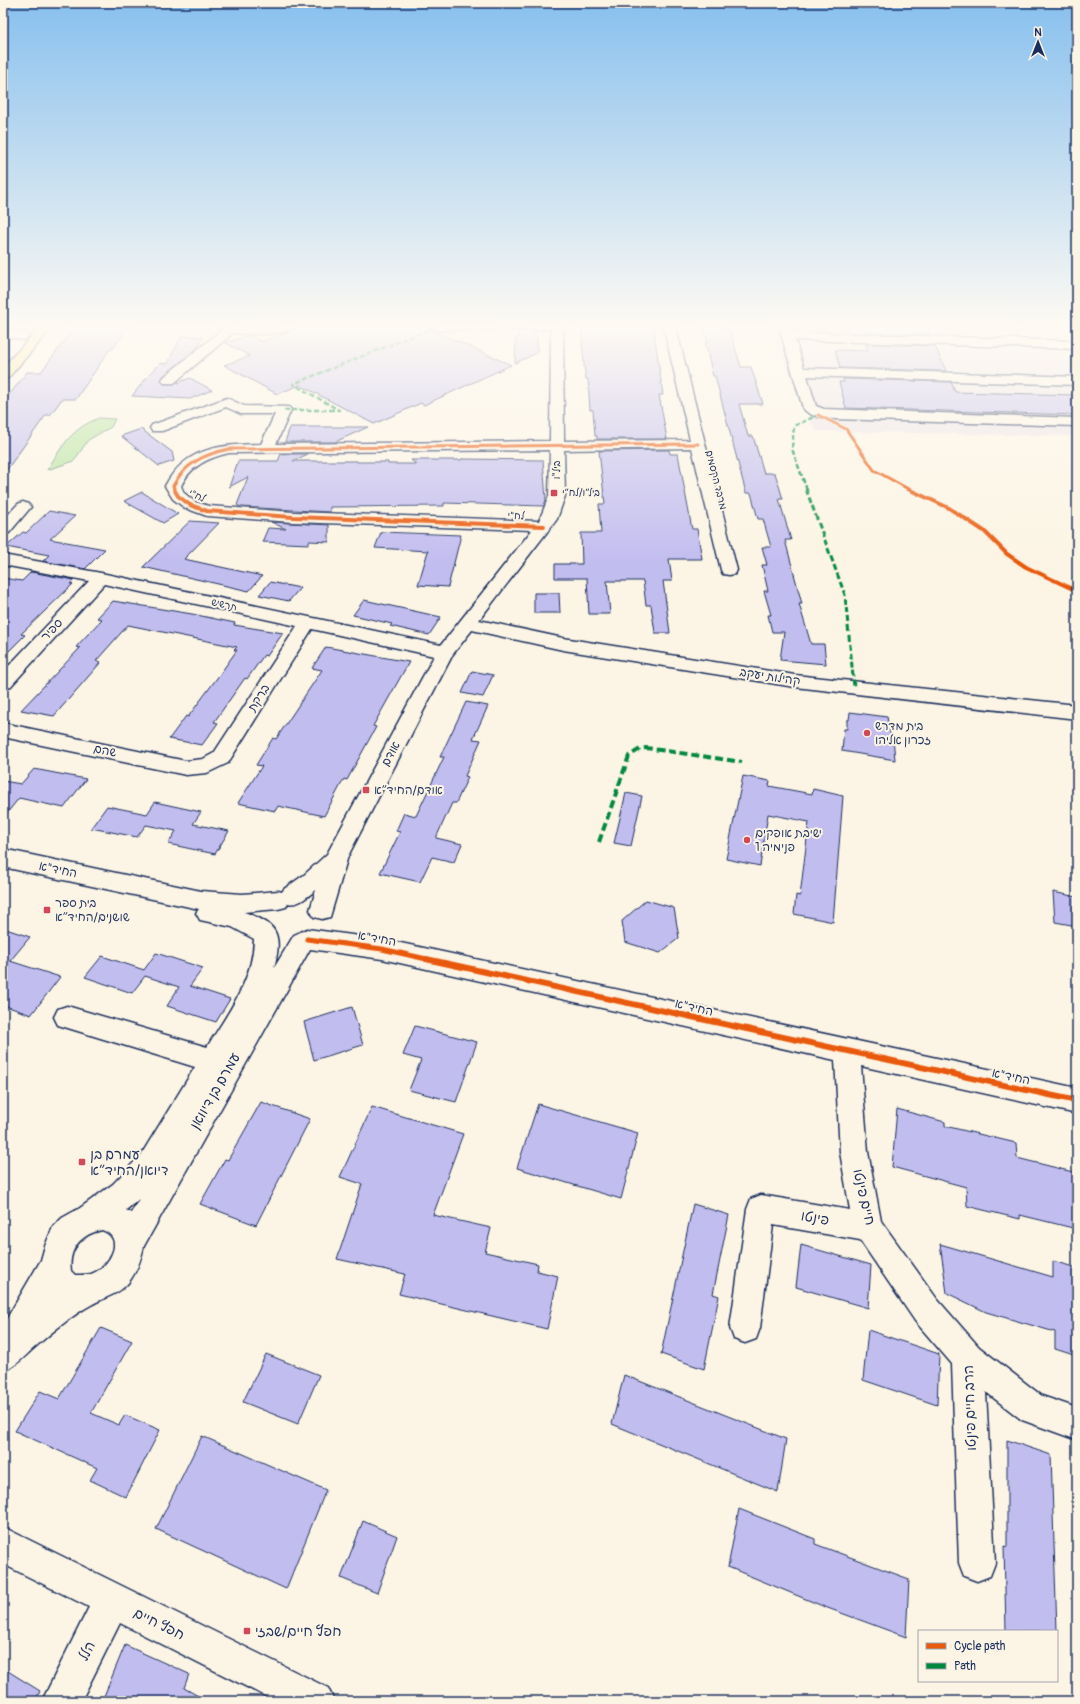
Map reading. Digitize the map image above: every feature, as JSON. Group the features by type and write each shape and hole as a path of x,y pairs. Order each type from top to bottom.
{"street":[{"path":"157,428 223,404"},
{"path":"230,404 241,410 284,410 267,448"},
{"name":"ביל\"ו","path":"445,652 466,623 549,519 557,496 557,404"},
{"name":"מרבד הקסמים","path":"688,404 729,570"},
{"path":"809,404 810,408 821,413 834,416 1077,422"},
{"name":"לח\"י","path":"544,526 293,517 208,511 190,505 178,496 173,486 177,477 186,466 204,455 229,449 557,447 698,444"},
{"path":"3,530 23,507"},
{"name":"תרשיש","path":"3,560 101,578 307,624 445,652"},
{"name":"ספיר","path":"3,683 101,578"},
{"name":"קהילות יעקב","path":"466,623 563,644 794,681 1077,712"},
{"name":"ברקת","path":"207,766 220,758 307,624"},
{"name":"אודם","path":"285,897 326,870 337,856 445,652"},
{"name":"שהם","path":"3,730 186,768 207,766"},
{"name":"אודם","path":"322,914 337,856"},
{"name":"החיד\"א","path":"3,858 201,900 242,903 285,897"},
{"name":"החיד\"א","path":"3,870 176,908 223,915 249,924 265,935"},
{"path":"300,895 314,900 322,914 320,926 304,940 294,944 278,943 265,935 262,926 262,919 268,908 285,897 300,895"},
{"name":"החיד\"א","path":"322,914 349,936 382,949"},
{"name":"עמרם בן דיוואן","path":"90,1218 118,1200 135,1185 151,1165 253,994 263,970 266,956 265,935"},
{"name":"החיד\"א","path":"304,940 382,949 1077,1101"},
{"name":"עמרם בן דיוואן","path":"130,1242 304,940"},
{"name":"עמרם בן דיוואן","path":"67,1016 214,1061"},
{"name":"חיים פינטו","path":"848,1052 848,1081 854,1152 868,1227 926,1310 968,1358"},
{"name":"פינטו","path":"745,1328 761,1209 868,1227"},
{"path":"3,1356 22,1336 48,1315 86,1290 99,1286 112,1278 121,1267 128,1255 130,1242 128,1231 121,1222 112,1217 102,1216 90,1218 79,1223 64,1237 55,1254 54,1266 57,1276 63,1284 73,1290 86,1290"},
{"path":"3,1352 32,1307 54,1266"},
{"name":"הרב חיים פינטו","path":"968,1358 1033,1410 1077,1424"},
{"name":"הרב חיים פינטו","path":"968,1358 977,1563"},
{"name":"חפץ חיים","path":"3,1546 315,1701"},
{"name":"הלל","path":"62,1701 112,1600"}],"shaded area":[{"path":"803,404 1077,404 1077,436 816,431"}],"green space":[{"path":"99,418 115,419 111,427 88,440 74,461 47,470 63,445 74,433 89,422"}],"building":[{"path":"3,404 59,404 50,415 46,415 3,475"},
{"path":"335,404 420,404 374,424"},
{"path":"590,404 661,404 667,439 597,439 597,436 595,436 593,410 590,410"},
{"path":"722,404 763,404 739,404 748,436 753,436 764,473 775,473 783,499 779,499 791,540 785,540 802,604 799,604 811,644 824,644 826,664 780,660 784,632 772,632 768,615 771,615 764,591 768,591 762,565 767,565 762,547 771,547 763,519 758,519 751,493 746,493"},
{"path":"845,404 1077,404 1077,415 846,408"},
{"path":"290,427 368,427 335,442 285,442"},
{"path":"141,429 172,452 174,461 159,466 121,436"},
{"path":"669,450 670,454 678,454 692,529 697,529 702,559 669,559 672,581 663,581 670,633 655,633 651,605 646,605 643,581 607,581 610,614 589,614 587,578 555,578 555,564 582,564 581,533 601,533 599,504 605,504 599,451"},
{"path":"281,454 308,454 293,461 357,461 388,462 388,464 416,464 411,460 543,460 546,500 544,506 444,503 444,506 330,507 330,512 241,507 237,505 248,477 229,487 238,461 278,461"},
{"path":"142,492 178,514 163,523 124,501"},
{"path":"49,511 75,516 50,539 105,549 85,569 43,561 49,555 6,547 23,532 26,533"},
{"path":"190,521 219,523 184,559 262,576 249,591 143,567"},
{"path":"271,522 329,525 329,542 309,541 309,544 262,542 268,528 286,529"},
{"path":"381,532 461,535 448,587 418,585 428,551 375,548"},
{"path":"31,572 74,580 70,584 73,584 21,634 25,635 3,657 3,578 22,581"},
{"path":"270,582 300,588 289,601 259,595"},
{"path":"534,593 559,593 560,613 534,613"},
{"path":"364,600 441,617 429,635 390,626 392,624 353,615"},
{"path":"113,601 192,614 235,623 234,625 283,633 267,656 264,655 247,679 245,678 214,722 218,723 202,745 169,739 186,716 188,717 220,674 237,650 234,650 237,647 128,625 96,661 101,662 54,716 21,710 80,648 76,647 102,619 97,618"},
{"path":"326,647 409,662 373,726 376,727 347,780 344,779 324,816 278,806 275,811 238,803 262,766 256,765 273,738 276,739 322,670 312,668"},
{"path":"472,671 493,675 483,697 462,693"},
{"path":"466,702 488,706 473,739 481,740 465,776 468,777 456,803 452,803 436,838 462,844 454,862 432,857 420,882 380,873 400,832 396,831 404,813 416,816 444,757 440,757"},
{"name":"בית מדרש זכרון אליהו","path":"850,712 887,717 891,737 893,737 895,760 842,751 844,729 847,729 847,720 849,720"},
{"path":"34,769 86,779 64,808 19,798 3,818 3,781 21,784"},
{"path":"743,776 770,781 769,786 812,794 813,789 843,796 833,922 794,914 796,895 800,896 809,822 768,814 760,866 726,859"},
{"path":"626,793 642,796 631,846 614,843"},
{"path":"155,802 201,812 193,824 229,831 215,854 168,844 176,831 146,825 137,837 91,828 107,806 147,814"},
{"path":"1053,892 1077,897 1077,926 1055,922"},
{"path":"646,900 674,908 679,938 660,953 625,942 622,921"},
{"path":"3,928 30,937 10,961 60,977 31,1015 3,1005"},
{"path":"156,953 203,968 190,986 230,999 216,1022 167,1006 179,987 145,976 132,993 85,977 102,956 144,970"},
{"path":"352,1007 363,1045 314,1060 304,1022"},
{"path":"415,1026 477,1042 456,1102 409,1090 421,1060 403,1055"},
{"path":"261,1102 310,1119 256,1225 200,1204 225,1159 228,1160"},
{"path":"538,1104 638,1133 621,1199 517,1168"},
{"path":"372,1107 463,1134 433,1215 491,1228 485,1252 538,1264 537,1271 558,1276 547,1329 399,1294 405,1274 337,1259 362,1184 340,1177"},
{"path":"897,1109 945,1122 945,1126 1016,1143 1017,1158 1077,1173 1077,1229 1020,1215 1020,1219 967,1206 966,1187 892,1167"},
{"path":"693,1204 729,1215 713,1294 719,1296 704,1369 661,1354"},
{"path":"940,1244 1053,1277 1053,1261 1077,1268 1077,1356 1055,1349 1055,1332 986,1312 947,1293"},
{"path":"801,1245 871,1265 868,1308 796,1287"},
{"path":"101,1328 132,1341 91,1413 119,1425 125,1415 160,1430 126,1497 90,1480 97,1468 15,1431 40,1391 59,1399"},
{"path":"868,1330 939,1354 937,1405 863,1380"},
{"path":"266,1354 319,1375 298,1424 243,1402"},
{"path":"624,1375 786,1439 778,1492 612,1424"},
{"path":"202,1436 326,1490 286,1589 156,1529"},
{"path":"1007,1440 1051,1455 1057,1630 1006,1630 1004,1546 1007,1547"},
{"path":"739,1509 815,1539 815,1544 909,1579 906,1637 825,1607 728,1567"},
{"path":"363,1521 397,1536 377,1593 341,1578"},
{"path":"125,1645 189,1674 184,1688 207,1701 102,1701"},
{"path":"3,1668 40,1691 35,1701 3,1701"}],"marked path":[{"path":"284,410 339,410 328,404"},
{"path":"820,414 794,426 792,449 845,595 854,687"},
{"path":"599,842 629,756 640,749 646,748 742,762"}],"cycle path":[{"path":"818,415 846,429 862,451 867,462 874,470 890,480 949,508 984,531 1007,554 1026,567 1077,591"},
{"path":"544,526 293,517 207,511 190,505 178,496 173,486 182,471 195,460 211,453 229,449 698,444"},
{"path":"307,939 382,949 1077,1101"}],"place":[{"name":"ביל״ו/לח״י","path":"554,493"},
{"name":"בית מדרש זכרון אליהו","path":"867,733"},
{"name":"אודם/החיד״א","path":"366,790"},
{"name":"ישיבת אופקים פנימיה 1","path":"747,840"},
{"name":"בית ספר שושנים/החיד״א","path":"47,910"},
{"name":"עמרם בן דיואן/החיד״א","path":"82,1162"},
{"name":"חפץ חיים/שבזי","path":"247,1631"}]}
